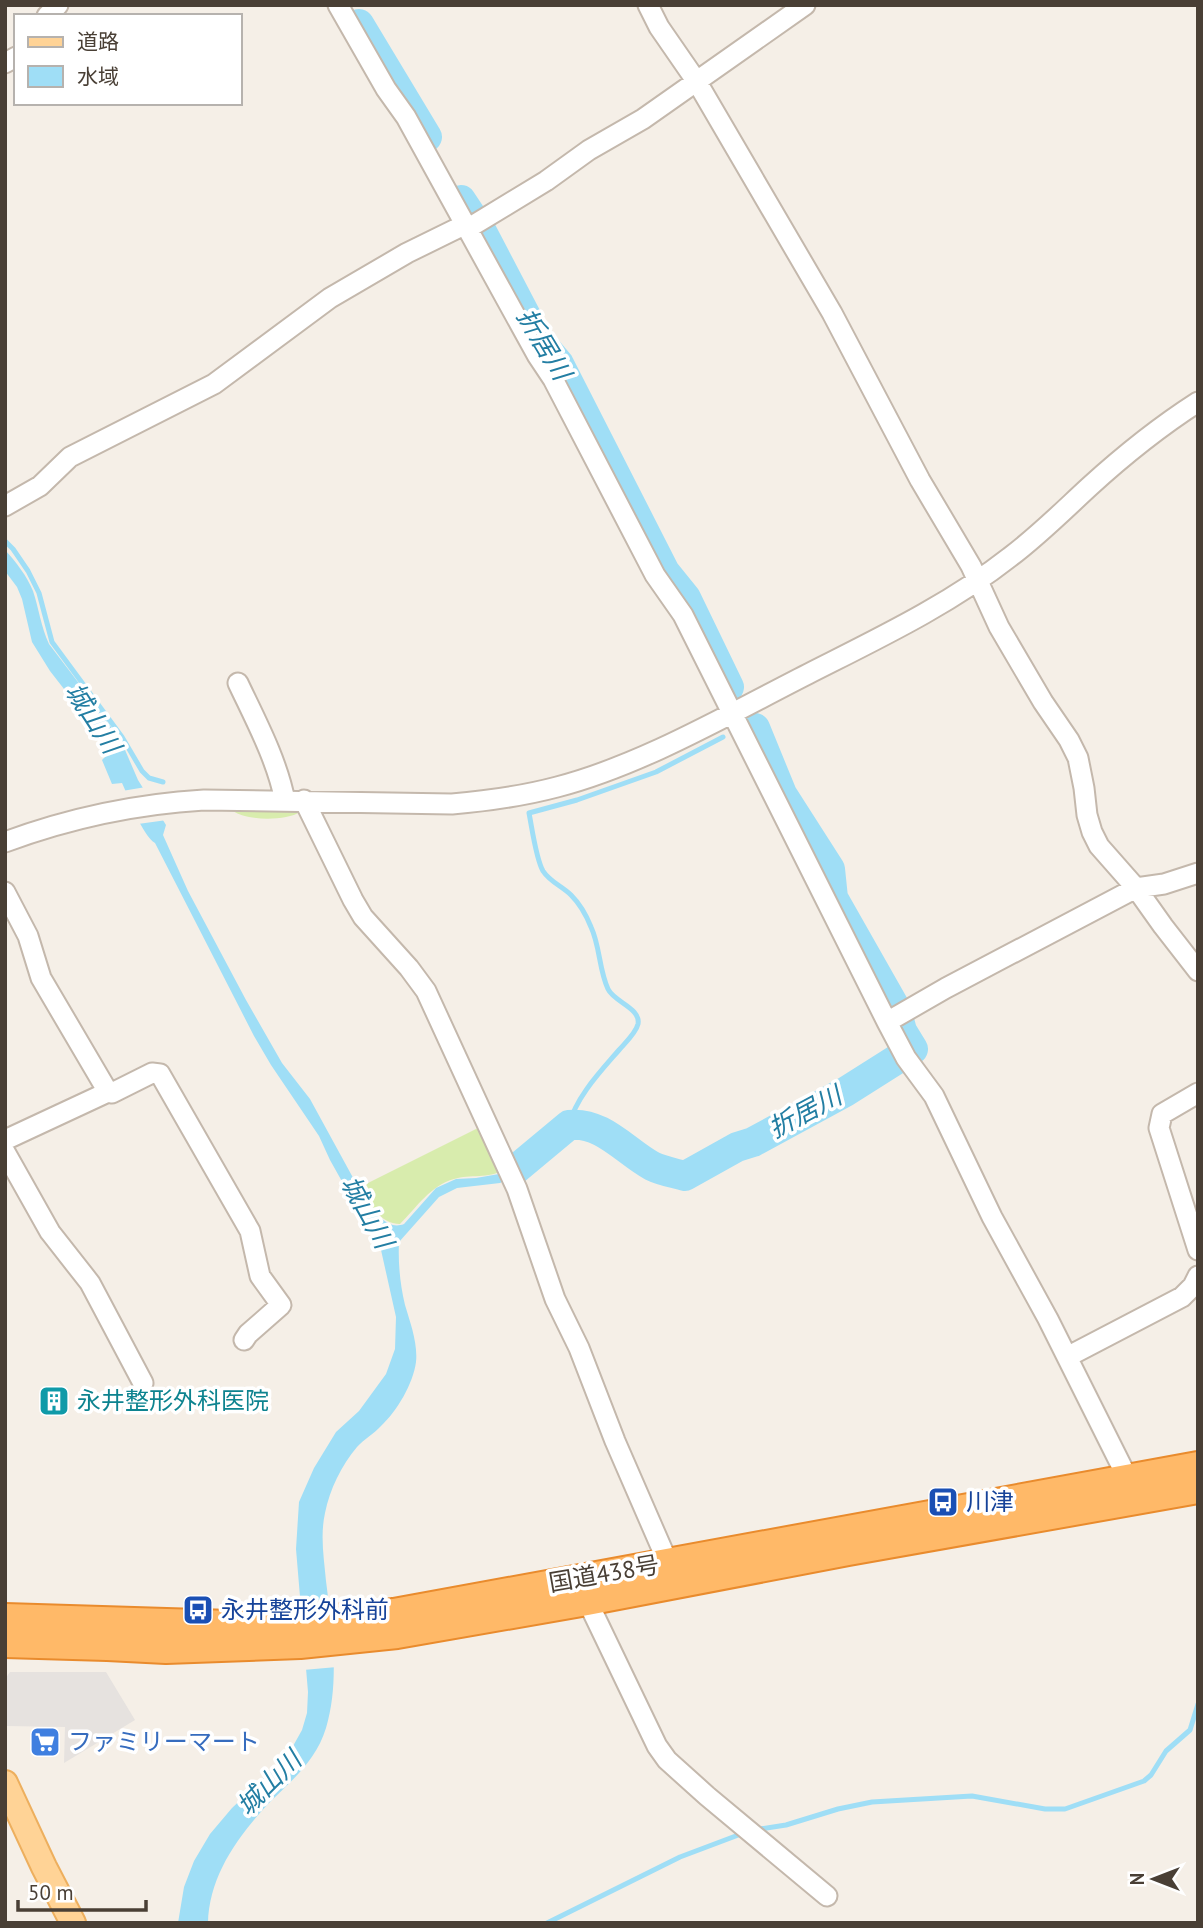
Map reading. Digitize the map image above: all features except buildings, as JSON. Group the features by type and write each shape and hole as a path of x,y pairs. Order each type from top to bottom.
{"highway":[{"name":"国道438号","path":"6,1643 166,1649 336,1630 394,1613 582,1590 1133,1489 1198,1466"},
{"name":"国道438号","path":"1133,1489 1198,1489"},
{"name":"国道438号","path":"5,1618 231,1625 299,1634"}],"main road":[{"path":"5,1783 73,1923"}],"street":[{"path":"338,5 386,89 406,117 471,225 655,575 682,615 721,694 895,1018 904,1054 934,1096 992,1217 1048,1319 1133,1489"},
{"path":"648,5 659,27 698,82 832,313 920,480 971,566 999,627 1069,740 1078,758 1091,832 1099,846 1136,888 1198,971"},
{"path":"5,506 40,486 70,457 214,384 331,298 407,253 471,225 546,181 589,150 643,119 698,82 805,5"},
{"path":"5,842 63,823 128,808 204,800 444,804 522,795 595,775 636,759 732,713 876,639 978,581 1052,522 1145,440 1198,402"},
{"path":"239,683 260,727 282,788 294,801 363,917 426,991 498,1147 526,1214 555,1299 579,1348 615,1441 672,1573"},
{"path":"895,1018 1136,888 1164,884 1198,873"},
{"path":"5,891 28,936 41,978 108,1092"},
{"path":"5,1140 152,1073 160,1074 250,1231 260,1276 281,1305 244,1340"},
{"path":"1198,1093 1162,1114 1159,1128 1198,1250"},
{"path":"5,1152 50,1232 90,1283 143,1383"},
{"path":"1067,1356 1190,1298 1198,1276"},
{"path":"582,1590 657,1746 667,1760 827,1896"}],"green space":[{"path":"233,809 300,812 266,819 247,817"},
{"path":"482,1126 503,1170 492,1175 460,1178 438,1186 400,1224 381,1217 371,1206 360,1187"}],"shaded area":[{"path":"10,1672 106,1672 135,1720 64,1763 65,1727 6,1726 5,1679"}],"water":[{"name":"城山川","path":"5,550 31,585 49,644 122,743 138,780 166,825 163,835 188,891 246,1000 282,1063 310,1099 369,1207 389,1224 404,1224 436,1188 456,1179 499,1174 545,1142 548,1149 517,1174 500,1183 457,1188 439,1197 399,1242 401,1281 415,1340 416,1362 412,1379 398,1405 387,1420 351,1454 337,1478 327,1504 323,1547 334,1673 326,1728 310,1760 236,1843 214,1889 208,1923 178,1923 184,1887 194,1861 210,1834 232,1808 288,1755 302,1730 307,1713 308,1692 296,1549 299,1502 314,1468 336,1432 359,1411 386,1374 395,1349 396,1317 379,1241 372,1235 319,1136 254,1036 155,843 141,824 122,783 112,784 102,760 106,756 98,736 32,642 22,599 5,571"}],"pier":[{"path":"146,787 167,820 138,824 122,791"},
{"path":"332,1599 337,1667 303,1670 297,1602"}],"waterway":[{"name":"折居川","path":"359,24 427,137"},
{"name":"折居川","path":"461,200 481,230 538,339 559,364 665,572 686,598 729,687"},
{"name":"城山川","path":"5,541 28,571 39,593 52,642 122,737 142,771 149,778 163,782"},
{"name":"折居川","path":"515,1170 569,1125 581,1125 603,1133 652,1166 685,1176 845,1092 913,1049 902,1031 896,1009 833,898 830,869 782,794 755,728"},
{"path":"569,1125 583,1095 633,1034 638,1018 608,989 594,934 580,906 543,871 536,851 529,813 577,800 656,772 723,737"},
{"path":"760,1829 786,1825 872,1802 972,1796 1045,1809 1065,1809 1144,1781 1166,1751 1190,1730 1198,1704"},
{"path":"547,1923 680,1857 741,1834"}],"place":[{"name":"永井整形外科医院","path":"54,1401"},
{"name":"川津","path":"943,1502"},
{"name":"永井整形外科前","path":"198,1610"},
{"name":"ファミリーマート","path":"45,1742"}]}
